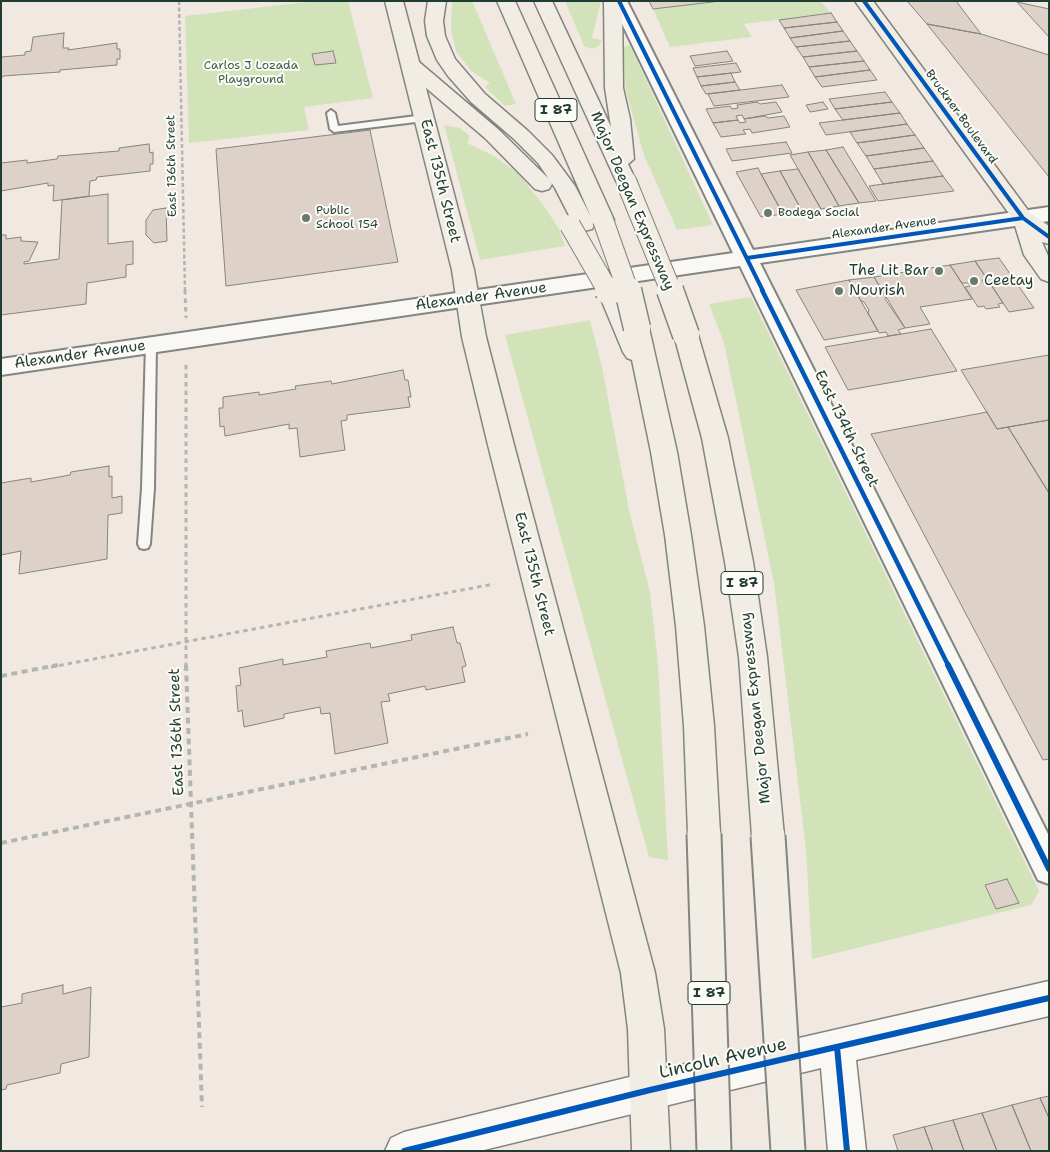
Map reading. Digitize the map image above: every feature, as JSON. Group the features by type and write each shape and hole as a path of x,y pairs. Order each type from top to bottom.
{"main road":[{"name":"East 135th Street","path":"394,1 463,270 474,337 510,481 638,973 646,1029 651,1151"},
{"path":"437,1 434,21 436,36 450,66 478,98 521,135 545,159 565,186 586,223 609,292 631,329"},
{"name":"I 87","path":"506,1 586,223 627,287 631,329 646,378 664,452 678,535 698,726 704,834 714,1151"},
{"name":"Major Deegan Expressway","path":"543,1 626,181 665,274 686,335 715,438 739,562 753,657 768,836 788,1151"},
{"path":"613,1 614,88 620,119 626,181"},
{"name":"Bruckner Boulevard","path":"864,1 1023,218 1049,237"},
{"path":"412,66 492,134 528,168 556,200 586,223"},
{"name":"Bruckner Boulevard","path":"1023,218 1035,255 1049,274"},
{"name":"Lincoln Avenue","path":"404,1151 650,1090 1049,998"},
{"path":"837,1047 847,1151"}],"street":[{"name":"East 134th Street","path":"619,1 1049,869"},
{"name":"Alexander Avenue","path":"1,366 1049,214"}],"lane":[{"path":"331,113 334,129 424,118"},
{"path":"144,544 148,488 152,344"}],"path":[{"path":"1,676 494,584"},
{"path":"1,843 528,734"}],"green space":[{"name":"Carlos J Lozada Playground","path":"315,1 348,1 373,98 304,107 309,130 189,143 185,16"},
{"path":"452,1 472,1 516,104 505,106 485,87 490,83 471,71 456,51 451,30"},
{"path":"565,1 601,1 592,38 602,40 599,46 592,49 584,46"},
{"path":"727,1 820,1 831,13 744,24 752,37 670,47 653,9"},
{"path":"630,45 713,225 677,230 644,155 626,92 623,47"},
{"path":"444,125 460,128 470,136 467,143 494,156 518,173 559,229 565,246 480,260"},
{"path":"751,297 1039,891 1031,905 812,959 806,850 774,583 724,343 709,304"},
{"path":"590,320 602,367 629,510 650,592 658,664 668,860 649,857 505,335"}],"building":[{"path":"649,1 721,1 653,9"},
{"path":"907,1 956,1 981,34 927,24"},
{"path":"1017,2 1049,9 1049,37"},
{"path":"831,13 837,22 784,28 779,20"},
{"path":"837,22 843,31 790,38 784,28"},
{"path":"927,24 981,34 1049,55 1049,177"},
{"path":"843,31 850,41 796,47 790,38"},
{"path":"64,33 63,48 69,48 68,50 117,43 117,49 120,49 120,59 117,59 117,65 3,76 1,79 1,57 25,55 25,52 31,51 33,37"},
{"path":"850,41 857,51 803,57 796,47"},
{"path":"333,51 336,63 315,65 312,54"},
{"path":"727,51 733,61 695,66 690,56"},
{"path":"857,51 864,61 809,67 803,57"},
{"path":"864,61 870,70 815,77 809,67"},
{"path":"736,63 741,72 697,77 693,68"},
{"path":"870,70 877,80 822,87 815,77"},
{"path":"731,73 735,82 701,86 697,77"},
{"path":"735,82 740,90 706,94 701,86"},
{"path":"782,85 789,97 714,106 708,94"},
{"path":"885,92 892,102 835,109 829,99"},
{"path":"757,102 760,104 776,102 782,112 744,119 742,115 736,116 738,120 713,123 706,109 730,106 732,109 738,108 737,105"},
{"path":"823,102 828,109 810,112 806,105"},
{"path":"892,102 900,113 843,120 835,109"},
{"path":"900,113 907,124 826,135 819,123"},
{"path":"765,116 768,118 784,116 790,127 752,133 750,129 743,130 746,134 721,137 713,123 738,120 740,123 746,122 744,119"},
{"path":"907,124 915,135 857,143 850,132"},
{"path":"370,130 398,262 226,286 216,149"},
{"path":"915,135 924,148 866,156 857,143"},
{"path":"786,142 792,153 732,161 726,149"},
{"path":"149,144 150,153 153,152 153,164 150,164 150,171 97,177 96,180 90,181 89,196 53,201 54,185 48,186 48,183 1,191 1,163 27,160 27,163 57,159 58,156 119,151 119,148"},
{"path":"843,147 876,201 859,203 826,150"},
{"path":"924,148 933,161 874,169 866,156"},
{"path":"826,150 859,203 839,206 808,152"},
{"path":"808,152 839,206 821,209 790,155"},
{"path":"933,161 943,176 883,184 874,169"},
{"path":"758,168 783,214 761,217 736,172"},
{"path":"798,169 821,209 802,211 780,171"},
{"path":"780,171 802,211 783,214 761,174"},
{"path":"943,176 954,191 878,201 869,186"},
{"path":"108,194 108,244 133,241 133,264 126,265 126,277 87,283 86,304 1,315 1,235 6,235 6,239 21,237 21,241 38,242 29,261 24,262 24,264 59,259 62,200"},
{"path":"166,208 167,241 154,243 146,235 146,220 153,210"},
{"path":"999,258 1034,308 1009,312 975,261"},
{"path":"975,261 987,279 982,280 984,284 990,283 1003,303 998,304 1000,307 986,309 984,306 978,307 965,287 970,286 968,283 962,283 950,265"},
{"path":"950,265 972,299 920,307 930,324 905,328 874,277"},
{"path":"874,277 886,297 885,299 905,328 898,330 901,334 888,336 886,332 879,333 868,313 869,310 864,302 861,301 849,280"},
{"path":"849,280 878,331 824,340 796,290"},
{"path":"931,329 957,371 848,390 825,347"},
{"path":"1049,355 1049,420 997,429 961,370"},
{"path":"403,370 405,380 408,380 411,397 408,397 410,407 347,415 347,420 341,421 345,450 300,457 297,428 289,429 289,424 225,436 224,426 220,427 219,408 223,408 223,397 259,392 259,395 296,389 295,386 331,381 332,384"},
{"path":"987,412 997,429 1008,427 1049,493 1049,759 1043,760 871,434"},
{"path":"1049,420 1049,493 1008,427"},
{"path":"109,466 109,477 112,476 112,498 122,496 122,513 108,515 107,559 19,574 21,551 1,555 1,483 31,478 31,482 70,475 71,472"},
{"path":"453,627 457,643 460,643 466,666 462,667 465,682 426,690 425,686 388,694 390,701 381,702 388,743 335,754 330,713 321,714 320,707 284,714 284,718 244,727 242,710 238,712 236,686 241,685 239,668 283,659 283,665 327,657 326,651 370,643 371,648 412,640 411,635"},
{"path":"1007,879 1019,903 996,909 985,885"},
{"path":"63,985 63,994 91,987 89,1057 61,1064 60,1073 7,1085 6,1089 1,1090 1,1007 22,1003 22,994"},
{"path":"1049,1096 1049,1118 1040,1098"},
{"path":"1040,1098 1049,1118 1049,1151 1031,1151 1012,1105"},
{"path":"1012,1105 1031,1151 997,1151 982,1113"},
{"path":"982,1113 997,1151 964,1151 953,1120"},
{"path":"953,1120 964,1151 933,1151 924,1127"},
{"path":"924,1127 933,1151 898,1151 893,1135"}],"cycle path":[{"path":"619,1 1049,869"},
{"path":"864,1 1023,218 1049,237"},
{"path":"747,258 1023,218"},
{"path":"404,1151 650,1090 1049,998"},
{"path":"837,1047 847,1151"}],"place":[{"name":"Bodega Social","path":"768,213"},
{"name":"Public School 154","path":"306,218"},
{"name":"The Lit Bar","path":"939,271"},
{"name":"Ceetay","path":"974,281"},
{"name":"Nourish","path":"839,291"}]}
